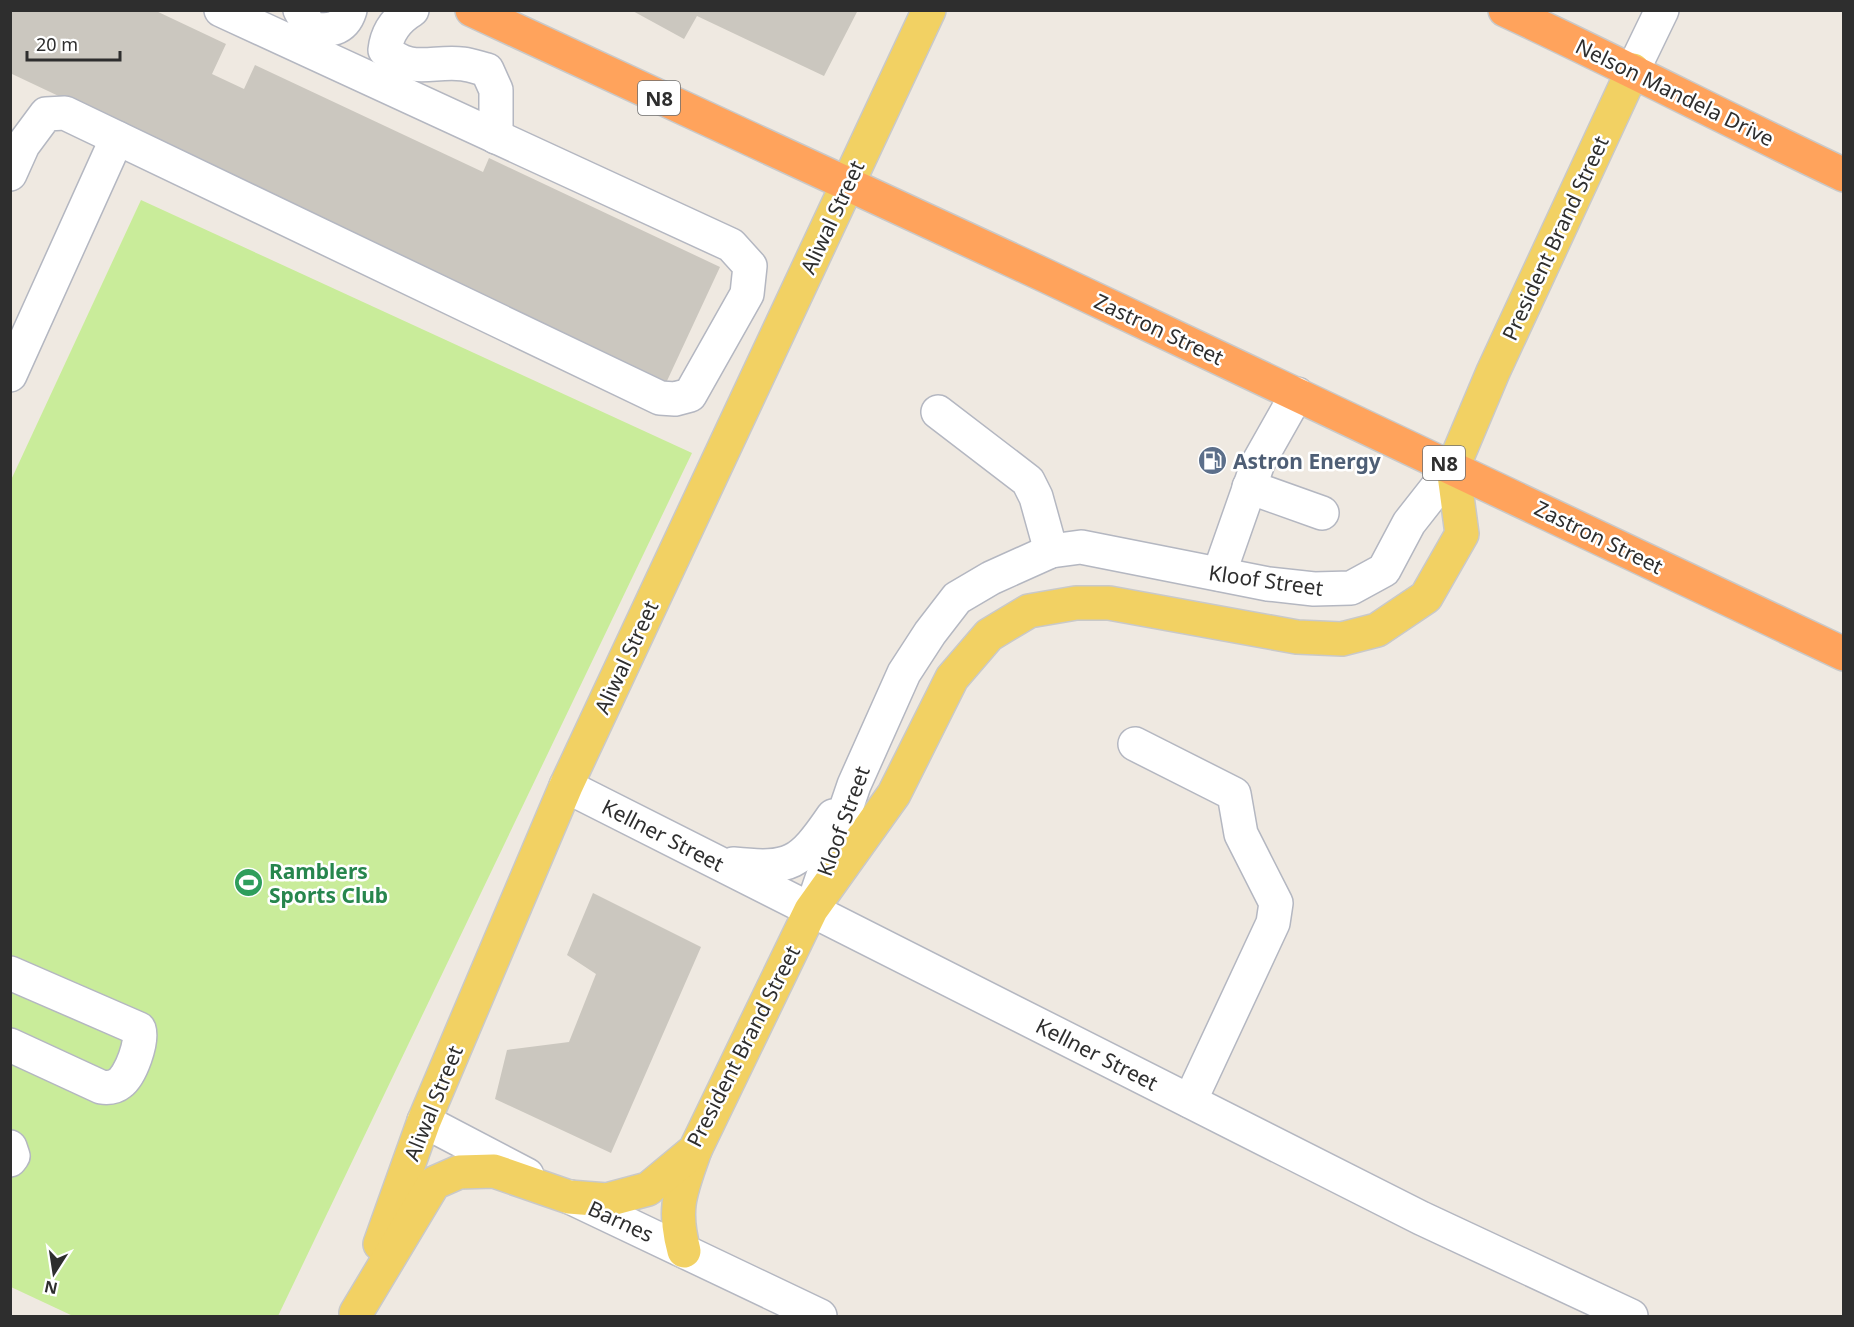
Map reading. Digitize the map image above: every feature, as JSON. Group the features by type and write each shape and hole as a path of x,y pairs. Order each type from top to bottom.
{"highway":[{"name":"Zastron Street","path":"472,10 1453,467 1844,654"},
{"name":"Nelson Mandela Drive","path":"1505,10 1633,70 1695,104 1844,175"}],"main road":[{"name":"Aliwal Street","path":"355,1315 424,1121 566,786 929,10"},
{"name":"President Brand Street","path":"1453,467 1493,372 1633,70"},
{"name":"Kloof Street","path":"811,910 894,794 952,678 989,635 1029,611 1076,603 1110,603 1297,637 1342,639 1377,630 1426,597 1462,534 1453,467"},
{"name":"President Brand Street","path":"355,1315 434,1183 459,1172 494,1171 569,1197 607,1200 648,1189 695,1149 811,910"},
{"path":"684,1251 677,1224 680,1193 695,1149"}],"street":[{"path":"10,174 23,145 46,114 64,113 660,398 675,399 690,395 747,294 750,266 731,245 221,10"},
{"path":"300,10 310,28 326,31 339,27 350,10"},
{"path":"412,10 402,16 387,36 385,50 397,61 417,65 463,64 487,70 496,90 496,137"},
{"name":"President Brand Street","path":"1633,70 1662,10"},
{"path":"10,375 117,138"},
{"path":"1219,574 1258,463 1297,394"},
{"path":"938,412 1028,481 1036,497 1051,551"},
{"name":"Kloof Street","path":"811,910 854,785 904,673 930,633 957,598 991,578 1051,551 1081,547 1314,590 1351,588 1384,570 1408,523 1453,467"},
{"path":"1249,487 1322,513"},
{"path":"1135,744 1234,794 1241,834 1276,903 1273,923 1190,1101"},
{"path":"719,863 768,868 788,864 805,853 818,838 854,785"},
{"name":"Kellner Street","path":"566,786 1422,1218 1631,1317"},
{"path":"10,973 139,1029 141,1044 122,1083 111,1088 101,1087 10,1045"},
{"name":"Barnes","path":"424,1121 569,1197 820,1317"},
{"path":"10,1147 13,1156 10,1160"}],"green space":[{"name":"Ramblers Sports Club","path":"141,200 692,453 278,1316 73,1316 11,1287 11,480"}],"building":[{"path":"10,10 154,10 226,44 212,74 244,89 255,65 483,172 489,158 720,267 666,383 12,74 10,78"},
{"path":"631,10 858,10 824,76 697,16 684,39"},
{"path":"593,893 701,947 611,1153 495,1099 507,1050 569,1042 596,974 567,955"}],"place":[{"name":"Astron Energy","path":"1212,461"},
{"name":"Ramblers Sports Club","path":"248,883"}]}
